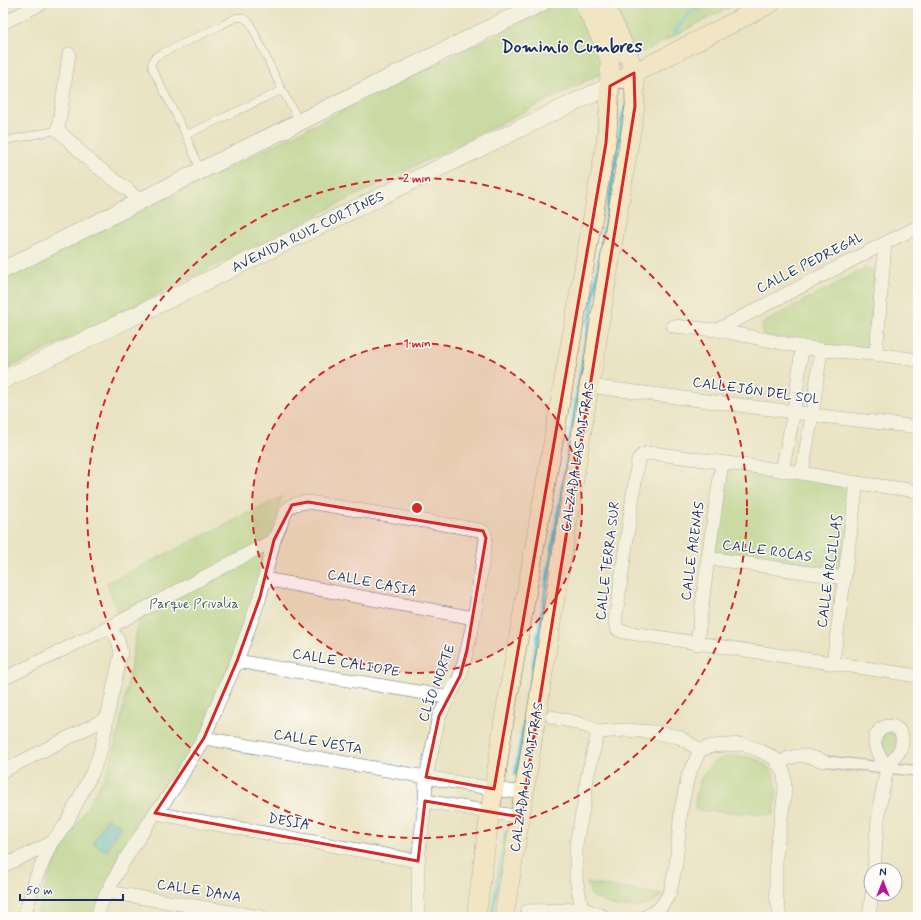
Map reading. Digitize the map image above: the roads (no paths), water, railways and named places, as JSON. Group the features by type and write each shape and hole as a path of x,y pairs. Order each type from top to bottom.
{"main road":[{"name":"CALZADA LAS MITRAS","path":"476,917 505,714 606,143 609,110 610,60 602,39 584,3"},
{"name":"CALZADA LAS MITRAS","path":"504,917 589,386 636,106 634,73 630,60 604,3"},
{"name":"AVENIDA RUIZ CORTINES","path":"610,86 771,3"}],"street":[{"path":"3,23 42,3"},
{"path":"6,267 541,3"},
{"path":"69,54 58,130 91,162 140,201"},
{"name":"AVENIDA RUIZ CORTINES","path":"3,380 610,86"},
{"name":"CALLE PEDREGAL","path":"717,330 918,227"},
{"path":"876,354 885,243"},
{"path":"673,326 717,330 821,350 876,354 918,360"},
{"path":"782,470 794,412 802,347"},
{"path":"802,473 821,350"},
{"name":"CALLEJÓN DEL SOL","path":"589,386 812,415 918,427"},
{"name":"CALLE TERRA SUR","path":"918,491 857,483 782,470 652,453 647,453 640,456 638,460 615,622 617,629 624,632 918,676"},
{"name":"CALLE ARENAS","path":"697,644 722,463"},
{"name":"CALLE ARCILLAS","path":"833,663 857,483"},
{"name":"CLÍO NORTE","path":"274,540 287,510 292,505 308,502 480,530 484,533 486,538 474,618 467,650 460,676 439,716 426,777 425,801 418,861 418,917"},
{"path":"97,917 101,904 126,858 155,813 178,782 204,738 238,661 260,597 274,540"},
{"path":"3,679 110,627 274,540"},
{"name":"CALLE ROCAS","path":"708,558 845,578"},
{"name":"CALLE CASIA","path":"265,579 474,618"},
{"path":"24,917 35,880 51,843 66,824 94,769 102,746 120,653 118,640 110,627"},
{"name":"CALLE CALIOPE","path":"238,661 448,697"},
{"path":"552,717 574,722 598,732 626,730 653,732 679,737 700,750"},
{"path":"3,770 107,718"},
{"path":"582,908 576,878 576,844 584,804 587,778 598,732"},
{"name":"CALLE VESTA","path":"204,738 524,793"},
{"path":"647,917 660,908 670,893 676,864 681,810 688,776 700,750 712,746 742,744 759,750 774,758 784,772 785,790 776,855 776,894 780,917"},
{"path":"778,764 792,756 803,755 823,761 918,771"},
{"path":"874,862 881,799 888,768"},
{"path":"425,801 521,817"},
{"name":"DESIA","path":"155,813 418,861"},
{"path":"3,866 51,843"},
{"name":"CALLE DANA","path":"107,892 262,917"},
{"path":"869,917 871,902"},
{"path":"527,910 564,910 582,908 605,917"}],"lane":[{"path":"200,171 186,135 152,68 151,64 156,56 237,17 244,18 250,23 282,90 300,122"},
{"path":"186,135 282,90"},
{"path":"3,141 58,130"}],"water":[{"path":"107,818 121,825 107,851 93,843"}],"waterway":[{"path":"675,32 681,23 695,9 705,3"},
{"path":"516,774 623,116 627,104"},
{"path":"492,917 506,832"}],"district":[{"name":"Dominio Cumbres","path":"572,47"}],"park label":[{"name":"Parque Privalia","path":"194,604"}]}
